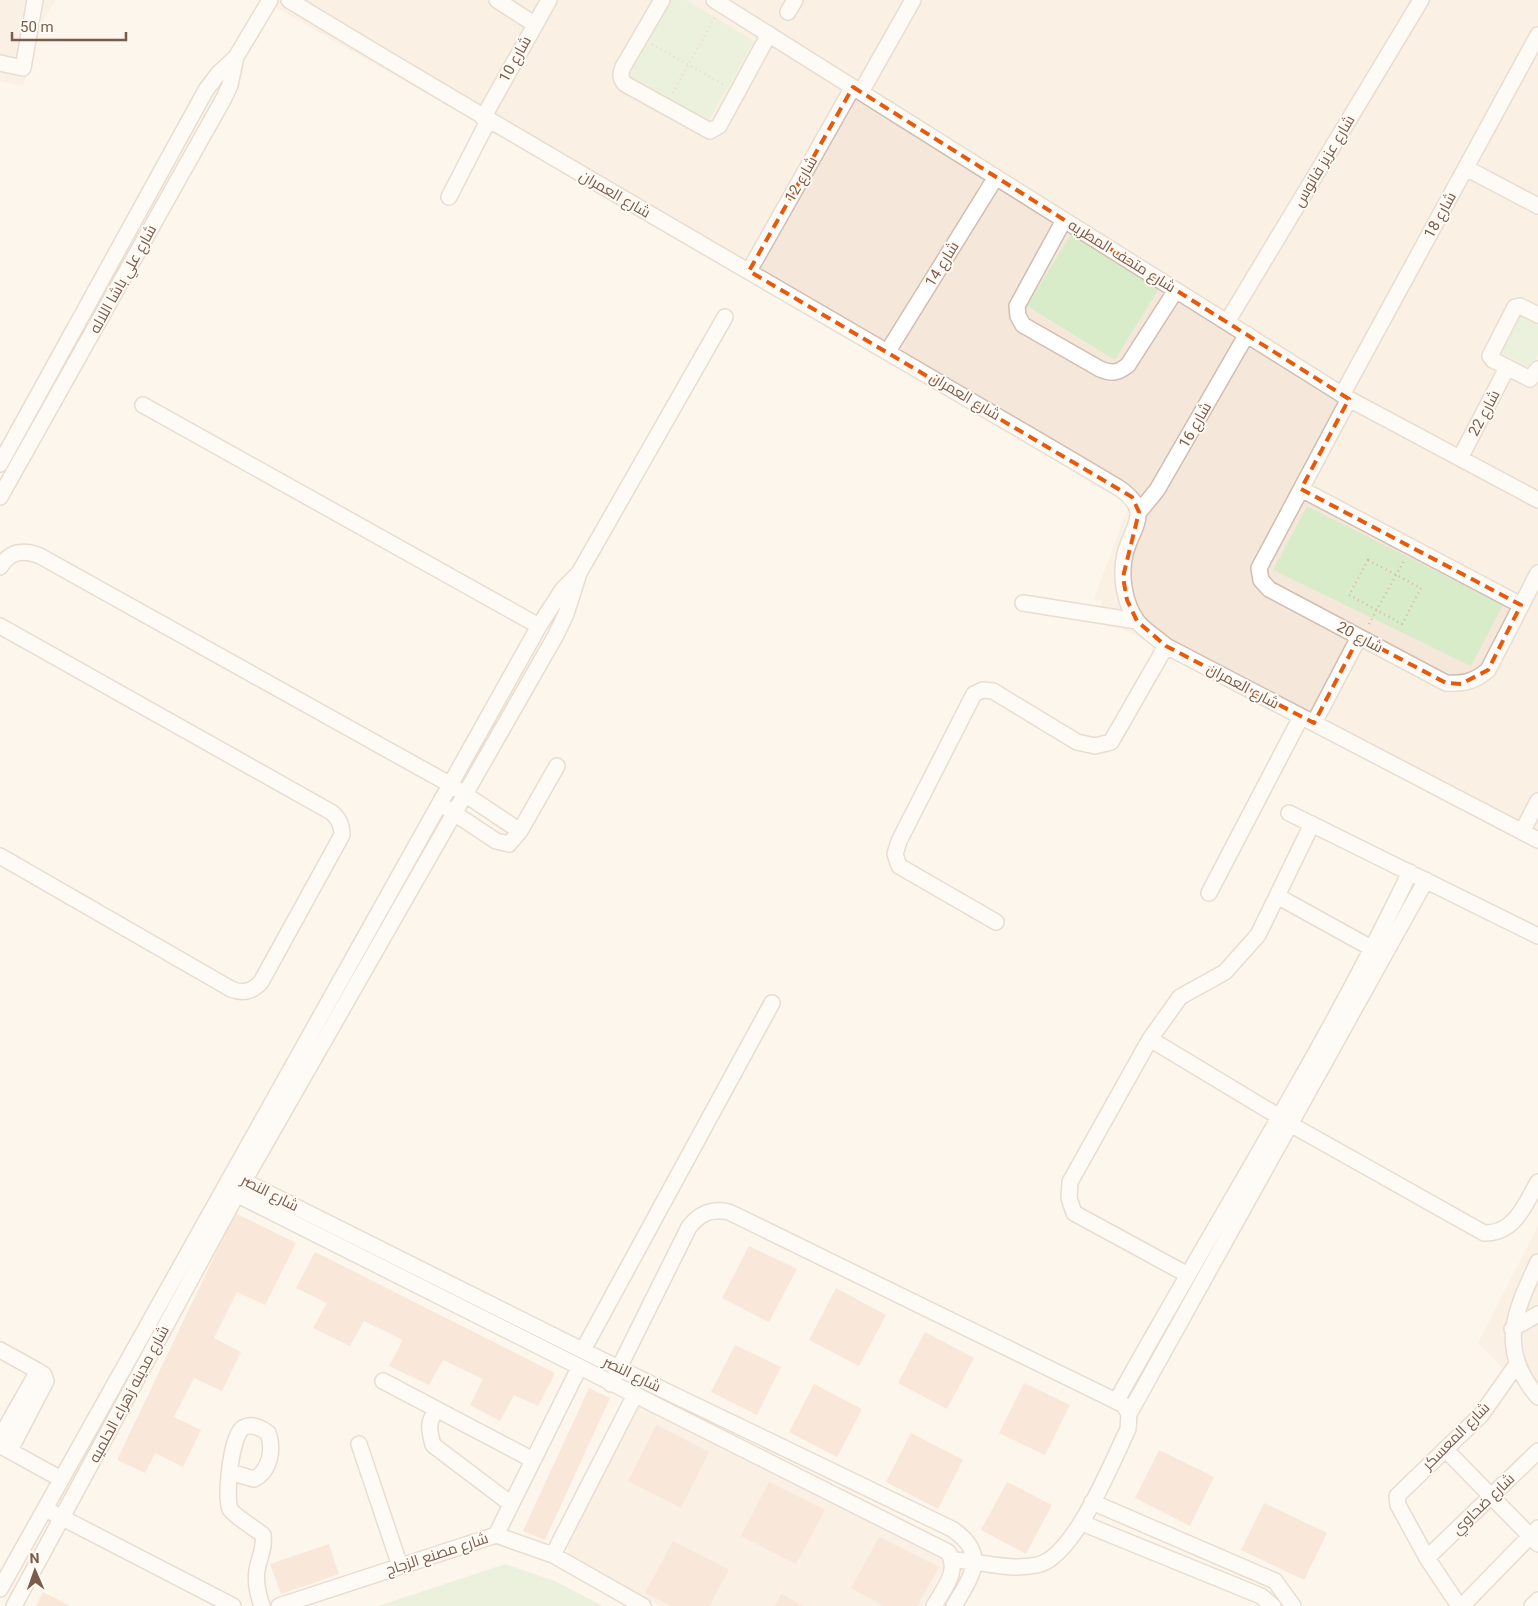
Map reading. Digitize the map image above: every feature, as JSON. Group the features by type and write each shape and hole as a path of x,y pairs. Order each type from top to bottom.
{"street":[{"path":"0,63 23,68 35,0"},
{"name":"شارع علي باشا اللاله","path":"0,464 206,90 218,74 236,57 270,0"},
{"name":"شارع العمران","path":"290,0 486,119 888,351 1119,488 1132,497 1138,512 1136,528 1125,554 1123,577 1127,600 1137,620 1166,646 1538,840"},
{"path":"497,0 534,24"},
{"name":"شارع 10","path":"449,197 534,24 549,0"},
{"path":"662,0 620,73 621,79 625,84 710,131 719,126 769,34"},
{"name":"شارع 12","path":"749,271 913,0"},
{"name":"شارع عزيز فانوس","path":"1227,322 1421,0"},
{"name":"شارع متحف المطريه","path":"718,2 1346,397 1538,500"},
{"name":"شارع 18","path":"1346,397 1538,35"},
{"name":"شارع علي باشا اللاله","path":"0,497 224,98 230,85 236,57"},
{"path":"1466,168 1538,206"},
{"name":"شارع 14","path":"888,351 996,177"},
{"path":"1064,220 1017,306 1018,316 1024,325 1100,369 1109,373 1120,372 1128,365 1176,290"},
{"path":"1537,312 1520,306 1515,307 1491,353 1491,358 1530,379 1538,369"},
{"path":"238,1178 466,795 556,635 566,614 579,573 725,317"},
{"name":"شارع 16","path":"1138,512 1157,490 1246,334"},
{"name":"شارع 22","path":"1460,458 1507,368"},
{"name":"شارع 20","path":"1346,397 1301,489 1259,568 1261,580 1269,589 1446,683 1461,684 1476,680 1488,670 1538,573"},
{"path":"143,405 539,626"},
{"path":"1301,489 1521,605"},
{"path":"0,567 13,553 27,550 40,556 451,785 520,831"},
{"path":"238,1178 440,804 539,626 563,589 579,573"},
{"path":"1023,603 1137,620"},
{"path":"0,626 331,812 339,819 342,835 261,982 251,990 244,992 231,989 0,856"},
{"path":"1208,893 1308,720 1360,637"},
{"path":"996,922 899,866 895,854 899,841 974,694 984,690 993,691 1077,742 1095,746 1111,742 1166,646"},
{"path":"440,804 502,844 509,844 520,831 557,766"},
{"path":"1522,832 1538,801"},
{"path":"1289,813 1538,936"},
{"path":"1188,1275 1074,1213 1069,1198 1070,1182 1150,1039 1180,997 1225,972 1258,936 1312,824"},
{"path":"934,1606 954,1570 953,1560 975,1560 1007,1567 1039,1565 1055,1557 1082,1523 1128,1428 1129,1414 1373,949 1410,872"},
{"path":"1117,1400 1188,1275 1284,1120 1426,880"},
{"path":"1277,896 1373,949"},
{"path":"583,1350 772,1003"},
{"path":"1150,1039 1284,1120 1484,1233 1495,1233 1516,1221 1538,1182"},
{"name":"شارع مدينه زهراء الحلميه","path":"14,1606 62,1518 238,1178"},
{"name":"شارع النصر","path":"238,1178 618,1368 952,1529 968,1542 975,1560"},
{"name":"شارع مدينه زهراء الحلميه","path":"0,1588 61,1479 231,1192"},
{"name":"شارع النصر","path":"231,1192 939,1547 948,1552 953,1560"},
{"path":"611,1384 689,1227 701,1215 718,1210 730,1212 1117,1400 1129,1414"},
{"path":"1538,1262 1519,1302 1512,1328 1512,1347 1517,1364 1526,1383 1538,1397"},
{"path":"1512,1328 1538,1314"},
{"path":"0,1350 44,1375 46,1382 5,1448 61,1479"},
{"name":"شارع المعسكر","path":"1427,1558 1398,1505 1399,1492 1480,1416 1517,1364"},
{"path":"496,1535 579,1368"},
{"path":"0,1438 38,1371"},
{"path":"383,1381 533,1460"},
{"path":"553,1555 635,1395"},
{"path":"437,1410 430,1418 429,1431 433,1445 511,1504"},
{"path":"360,1444 400,1566"},
{"path":"1427,1558 1460,1606 1535,1536 1491,1496 1445,1449"},
{"name":"شارع ضحاوي","path":"1427,1558 1538,1450"},
{"path":"230,1472 227,1493 232,1512 263,1536 264,1548 257,1570 256,1584 262,1606"},
{"path":"1092,1502 1274,1582 1293,1606"},
{"path":"44,1509 233,1606"},
{"path":"1082,1523 1262,1596 1273,1606"},
{"name":"شارع مصنع الزجاج","path":"279,1606 496,1535 553,1555 643,1606"},
{"path":"954,1606 973,1571 975,1560"},
{"path":"1532,1606 1538,1600"}],"path":[{"path":"666,107 689,65 718,2"},
{"path":"640,37 738,92"},
{"path":"1360,637 1412,547"},
{"path":"1368,560 1421,588 1402,624 1377,610 1349,595 1368,560"}],"highlighted area":[{"path":"853,87 1349,399 1301,489 1521,605 1488,670 1461,684 1446,683 1359,637 1314,723 1166,646 1137,621 1127,600 1123,577 1139,512 1132,497 749,271"}],"shaded area":[{"path":"0,0 56,0 45,16 23,86 0,81"},
{"path":"263,0 1538,0 1538,850 1101,617 1102,600 1094,599 1127,510 1127,504 1117,490"},
{"path":"1538,1226 1538,1403 1478,1343"},
{"path":"637,1403 948,1560 923,1606 660,1606 574,1561 569,1555 567,1543"}],"green space":[{"path":"669,0 686,0 754,41 708,122 625,75"},
{"path":"1073,231 1161,285 1115,360 1027,306"},
{"path":"1519,311 1538,320 1538,355 1530,368 1500,352"},
{"path":"1307,506 1503,605 1471,666 1273,570"},
{"path":"505,1564 555,1581 603,1606 378,1606"}],"building":[{"path":"235,1213 296,1243 265,1305 237,1292 214,1338 241,1352 222,1391 194,1378 174,1417 201,1430 183,1467 155,1453 145,1473 117,1460"},
{"path":"749,1246 797,1269 769,1322 722,1298"},
{"path":"315,1252 555,1373 538,1406 514,1395 500,1421 470,1405 483,1379 443,1360 429,1385 389,1366 403,1340 364,1321 350,1346 313,1328 327,1303 296,1288"},
{"path":"836,1288 886,1315 859,1366 809,1340"},
{"path":"925,1332 974,1358 947,1409 898,1383"},
{"path":"735,1345 781,1367 757,1415 711,1392"},
{"path":"1024,1383 1070,1405 1045,1455 999,1433"},
{"path":"814,1384 862,1409 837,1457 789,1432"},
{"path":"589,1388 610,1398 545,1540 523,1531"},
{"path":"656,1425 709,1452 681,1508 628,1481"},
{"path":"911,1433 963,1460 938,1509 886,1482"},
{"path":"1159,1450 1214,1477 1190,1526 1135,1498"},
{"path":"769,1482 825,1510 796,1564 741,1536"},
{"path":"1007,1482 1052,1505 1026,1554 981,1530"},
{"path":"1264,1503 1327,1533 1304,1580 1241,1550"},
{"path":"879,1537 939,1567 917,1606 884,1606 851,1588"},
{"path":"673,1541 729,1570 709,1606 671,1606 645,1593"},
{"path":"329,1544 339,1574 281,1594 270,1564"},
{"path":"43,1592 70,1606 36,1606"},
{"path":"781,1594 804,1606 775,1606"}]}
